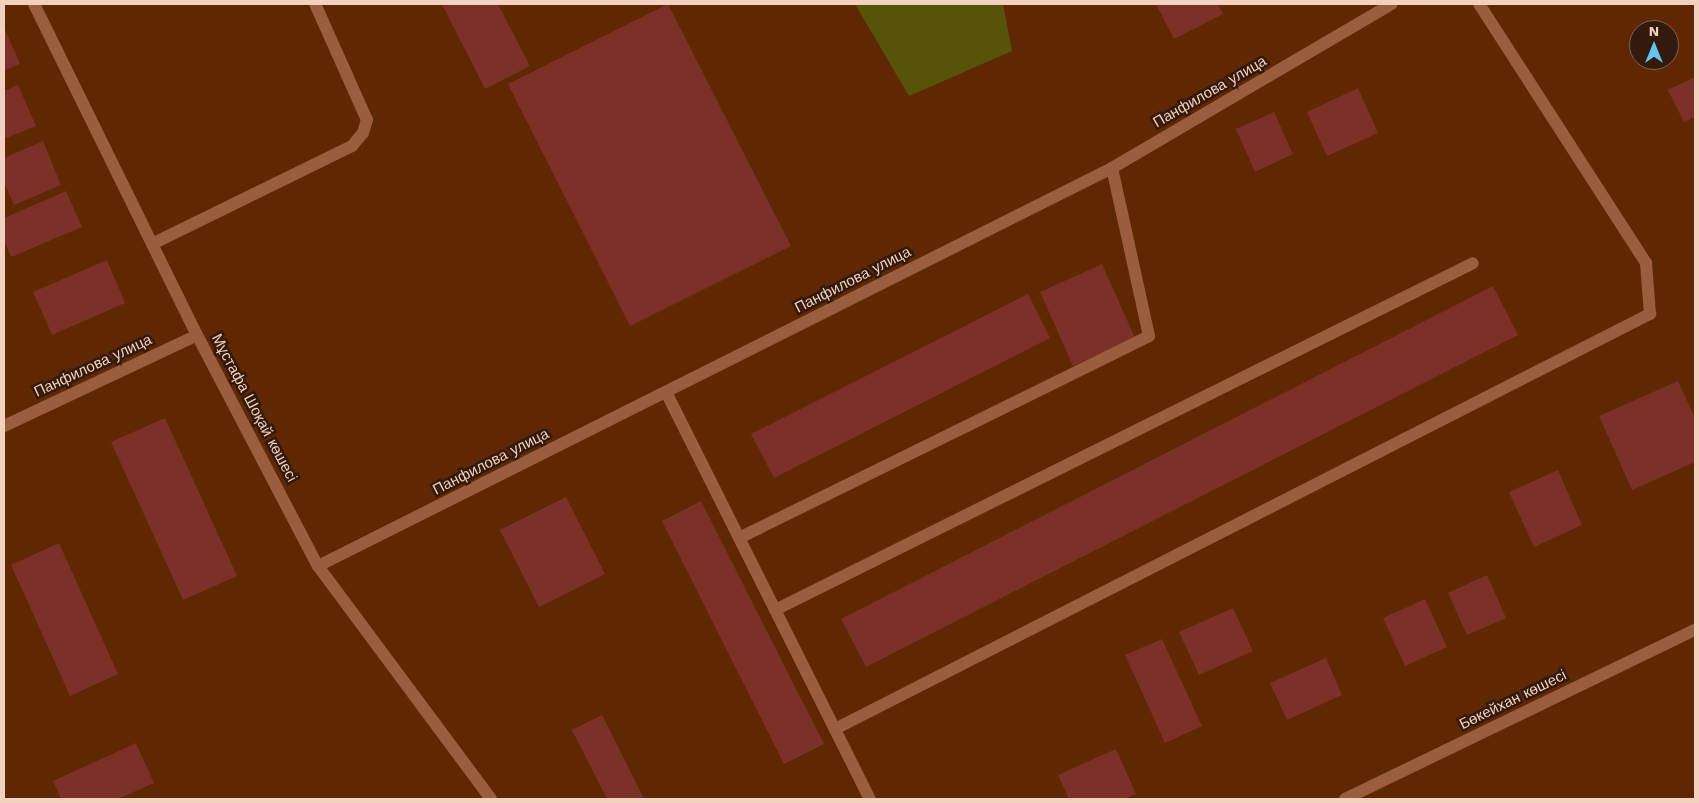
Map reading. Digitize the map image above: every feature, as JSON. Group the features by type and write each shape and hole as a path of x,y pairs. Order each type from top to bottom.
{"street":[{"name":"Мұстафа Шоқай көшесі","path":"34,4 197,335 318,566 491,799"},
{"path":"152,244 352,146 363,133 367,120 316,4"},
{"name":"Панфилова улица","path":"318,566 1112,168 1392,4"},
{"path":"835,730 1650,314 1646,263 1479,4"},
{"path":"739,538 1149,336 1112,168"},
{"path":"775,610 1474,263"},
{"name":"Панфилова улица","path":"4,426 197,335"},
{"path":"666,392 870,799"},
{"name":"Бөкейхан көшесі","path":"1345,799 1695,630"}],"shaded area":[{"path":"855,4 1003,4 1012,51 909,96"}],"building":[{"path":"442,4 498,4 530,66 485,89"},
{"path":"668,4 791,246 630,326 508,84"},
{"path":"1156,4 1218,4 1223,14 1174,39"},
{"path":"4,27 20,64 4,71"},
{"path":"1695,77 1695,117 1684,122 1668,90"},
{"path":"18,85 36,126 4,139 4,91"},
{"path":"1358,88 1378,133 1327,156 1307,112"},
{"path":"1274,112 1293,154 1255,172 1236,129"},
{"path":"43,141 61,185 14,205 4,182 4,158"},
{"path":"66,191 82,227 11,257 4,241 4,218"},
{"path":"107,260 125,303 52,335 33,292"},
{"path":"1102,264 1135,338 1073,366 1040,292"},
{"path":"1493,286 1518,335 866,667 841,619"},
{"path":"1028,294 1050,338 774,478 751,434"},
{"path":"1678,381 1695,418 1695,462 1632,490 1599,416"},
{"path":"165,418 237,576 183,600 111,442"},
{"path":"1558,470 1582,525 1534,547 1509,492"},
{"path":"566,497 605,574 539,607 500,530"},
{"path":"701,501 824,744 784,764 662,521"},
{"path":"59,543 118,674 70,696 11,565"},
{"path":"1487,575 1506,618 1467,635 1448,593"},
{"path":"1425,599 1447,647 1405,666 1383,618"},
{"path":"1233,608 1253,651 1199,675 1179,632"},
{"path":"1162,639 1202,726 1165,743 1125,655"},
{"path":"1326,658 1342,695 1287,720 1270,683"},
{"path":"602,715 644,799 607,799 572,730"},
{"path":"136,743 154,783 118,799 61,799 53,781"},
{"path":"1116,749 1136,794 1124,799 1069,799 1058,775"}]}
